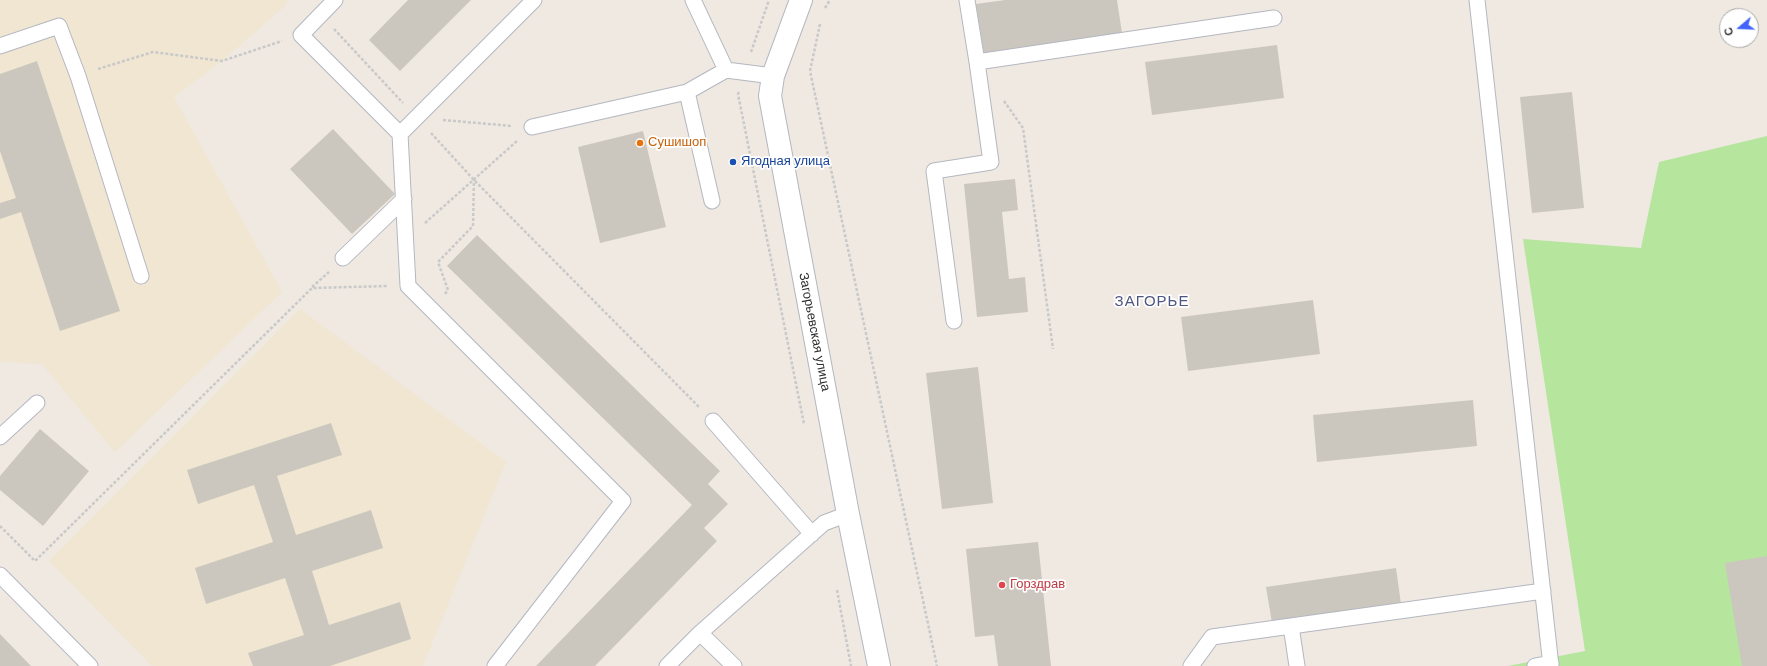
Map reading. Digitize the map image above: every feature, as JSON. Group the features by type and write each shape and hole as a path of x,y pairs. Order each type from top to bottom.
{"street":[{"name":"Загорьевская улица","path":"801,0 773,76 770,96 848,514 880,666"}],"lane":[{"path":"335,0 301,35 400,134 408,286 623,501 494,666"},
{"path":"400,134 534,0"},
{"path":"693,0 726,70"},
{"path":"954,321 934,171 991,162 967,0"},
{"path":"1477,0 1551,664 1535,666"},
{"path":"977,62 1274,18"},
{"path":"0,46 59,26 78,76 142,276"},
{"path":"532,127 687,92 726,70 773,76"},
{"path":"687,92 712,201"},
{"path":"343,258 404,199"},
{"path":"0,436 37,403"},
{"path":"713,421 812,534"},
{"path":"667,666 700,634 824,523 848,514"},
{"path":"0,575 90,666"},
{"path":"1191,666 1212,637 1543,591"},
{"path":"1291,626 1297,666"},
{"path":"700,634 734,666"}],"path":[{"path":"822,13 830,0"},
{"path":"321,15 474,180 713,421"},
{"path":"820,20 810,71 937,666"},
{"path":"78,76 153,52 222,61 301,35"},
{"path":"1002,98 1023,128 1053,349"},
{"path":"417,117 532,127"},
{"path":"406,241 532,127"},
{"path":"430,308 448,290 438,262 473,226 474,180"},
{"path":"0,526 35,562 312,288 408,286"}],"shaded area":[{"path":"0,0 288,0 284,7 222,61 174,97 282,292 115,452 42,364 0,362"},
{"path":"300,309 506,462 423,666 152,666 49,561"}],"green space":[{"path":"1767,136 1767,666 1508,666 1585,651 1523,239 1641,248 1659,162"}],"building":[{"path":"408,0 471,0 400,71 369,40"},
{"path":"1005,0 1117,0 1122,33 984,54 976,4"},
{"path":"1277,45 1284,98 1152,115 1145,62"},
{"path":"37,61 120,311 60,331 21,212 0,219 0,203 16,198 0,151 0,74"},
{"path":"1572,92 1584,208 1532,213 1520,97"},
{"path":"333,129 395,194 352,234 290,169"},
{"path":"643,131 666,227 600,243 578,147"},
{"path":"1015,179 1018,210 1002,212 1009,279 1025,277 1028,312 977,317 964,184"},
{"path":"477,235 720,471 708,484 728,504 704,528 717,541 595,666 536,666 692,505 447,266"},
{"path":"1313,300 1320,354 1188,371 1181,317"},
{"path":"978,367 993,503 942,509 926,373"},
{"path":"1473,400 1477,446 1317,462 1313,415"},
{"path":"331,423 342,455 277,476 296,535 371,510 383,548 312,571 329,625 400,602 411,639 330,666 253,666 248,653 304,635 285,578 206,604 195,568 273,542 254,485 198,504 187,470"},
{"path":"40,429 89,471 43,526 0,490 0,476"},
{"path":"1038,542 1051,666 998,666 994,635 975,637 966,549"},
{"path":"1767,556 1767,666 1742,666 1725,563"},
{"path":"1396,568 1401,604 1272,623 1266,587"},
{"path":"0,634 31,666 0,666"}],"place":[{"name":"Сушишоп","path":"640,143"},
{"name":"Ягодная улица","path":"733,162"},
{"name":"Горздрав","path":"1002,585"}],"district":[{"name":"ЗАГОРЬЕ","path":"1152,302"}]}
